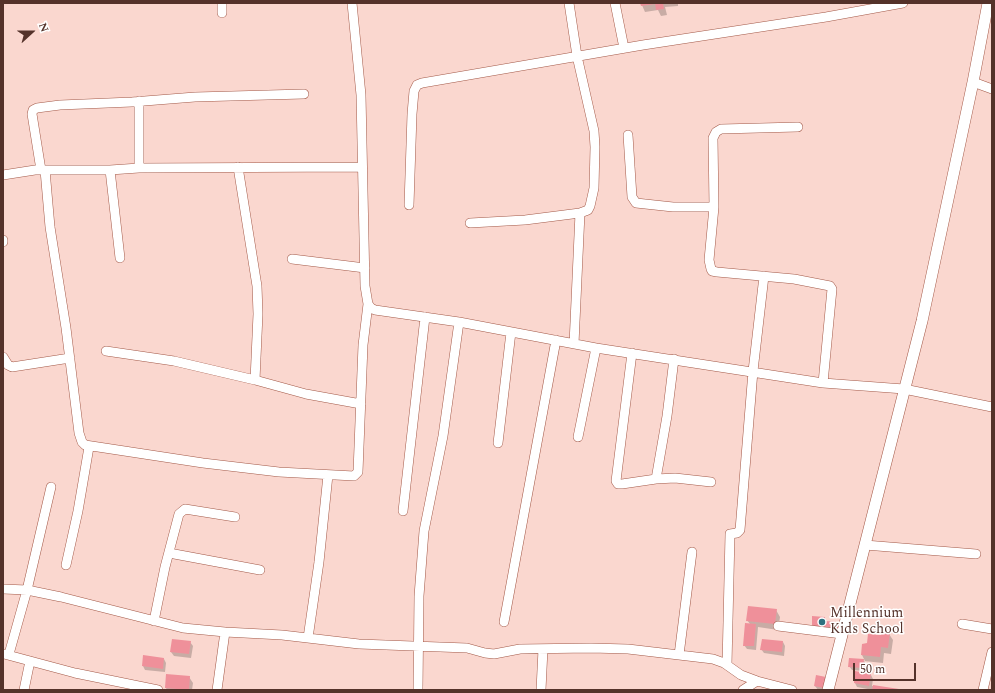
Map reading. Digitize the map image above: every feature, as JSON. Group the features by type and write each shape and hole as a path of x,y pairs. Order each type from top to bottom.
{"main road":[{"path":"828,690 922,321 973,82 988,3"}],"street":[{"path":"222,3 222,13"},
{"path":"304,94 195,97 140,102 60,105 33,110 32,114 43,170 70,358 79,433 82,442 85,445 89,447 118,449 279,472 348,477 354,476 358,472 363,345 368,304 365,286 361,95 352,3"},
{"path":"470,223 525,220 580,213 588,210 593,199 595,148 591,114 578,56 569,3"},
{"path":"615,3 624,48"},
{"path":"409,205 412,114 414,91 417,85 624,48 826,17 903,3"},
{"path":"973,82 992,89"},
{"path":"139,168 140,102"},
{"path":"798,127 721,130 716,132 713,138 714,208 709,260 712,271 794,279 830,286 832,289 823,383"},
{"path":"628,135 632,197 636,203 673,207 714,208"},
{"path":"238,167 257,286 258,314 255,380"},
{"path":"3,175 43,170 362,167"},
{"path":"110,170 120,258"},
{"path":"574,344 580,213"},
{"path":"292,259 365,268"},
{"path":"727,665 730,536 732,532 737,533 740,530 753,371 764,276"},
{"path":"368,304 375,310 459,322 596,348 823,383 904,389 992,407"},
{"path":"403,511 425,317"},
{"path":"418,690 419,596 424,531 443,436 459,322"},
{"path":"498,444 511,332"},
{"path":"504,622 556,340"},
{"path":"578,438 596,348"},
{"path":"106,351 174,361 255,380 306,394 361,404"},
{"path":"632,353 616,481 618,484 622,484 675,478 711,482"},
{"path":"3,357 8,365 12,367 70,358"},
{"path":"656,479 667,416 674,359"},
{"path":"66,565 78,510 89,447"},
{"path":"308,638 319,562 328,475"},
{"path":"51,488 28,590 6,654 112,681 158,690"},
{"path":"154,621 179,514 185,509 234,517"},
{"path":"865,545 976,554"},
{"path":"679,655 692,552"},
{"path":"169,553 260,570"},
{"path":"3,589 28,590 61,597 183,628 282,635 359,644 467,648 494,654 520,649 628,649 713,658 724,663 740,674 757,681 792,690"},
{"path":"962,624 992,629"},
{"path":"778,626 842,634"},
{"path":"217,690 225,632"},
{"path":"541,690 543,649"},
{"path":"982,690 992,652"},
{"path":"24,690 30,661"},
{"path":"743,690 757,681"}],"building":[{"path":"640,3 655,3 655,4 641,6"},
{"path":"655,3 663,3 664,9 656,10"},
{"path":"748,606 777,609 775,624 746,621"},
{"name":"Millennium Kids School","path":"812,616 825,617 825,621 838,622 838,628 812,626"},
{"path":"745,623 756,624 754,646 743,646"},
{"path":"882,632 890,633 888,648 881,647 880,657 861,655 862,644 867,643 868,634 881,635"},
{"path":"172,639 191,641 189,654 170,652"},
{"path":"762,639 783,641 782,652 760,650"},
{"path":"143,655 164,658 163,669 142,666"},
{"path":"849,658 864,659 863,668 848,667"},
{"path":"855,671 871,674 869,686 854,683"},
{"path":"166,674 190,676 189,690 165,688"},
{"path":"816,675 826,677 824,688 814,686"},
{"path":"873,685 899,689 899,690 872,690"}],"place":[{"name":"Millennium Kids School","path":"822,622"}]}
